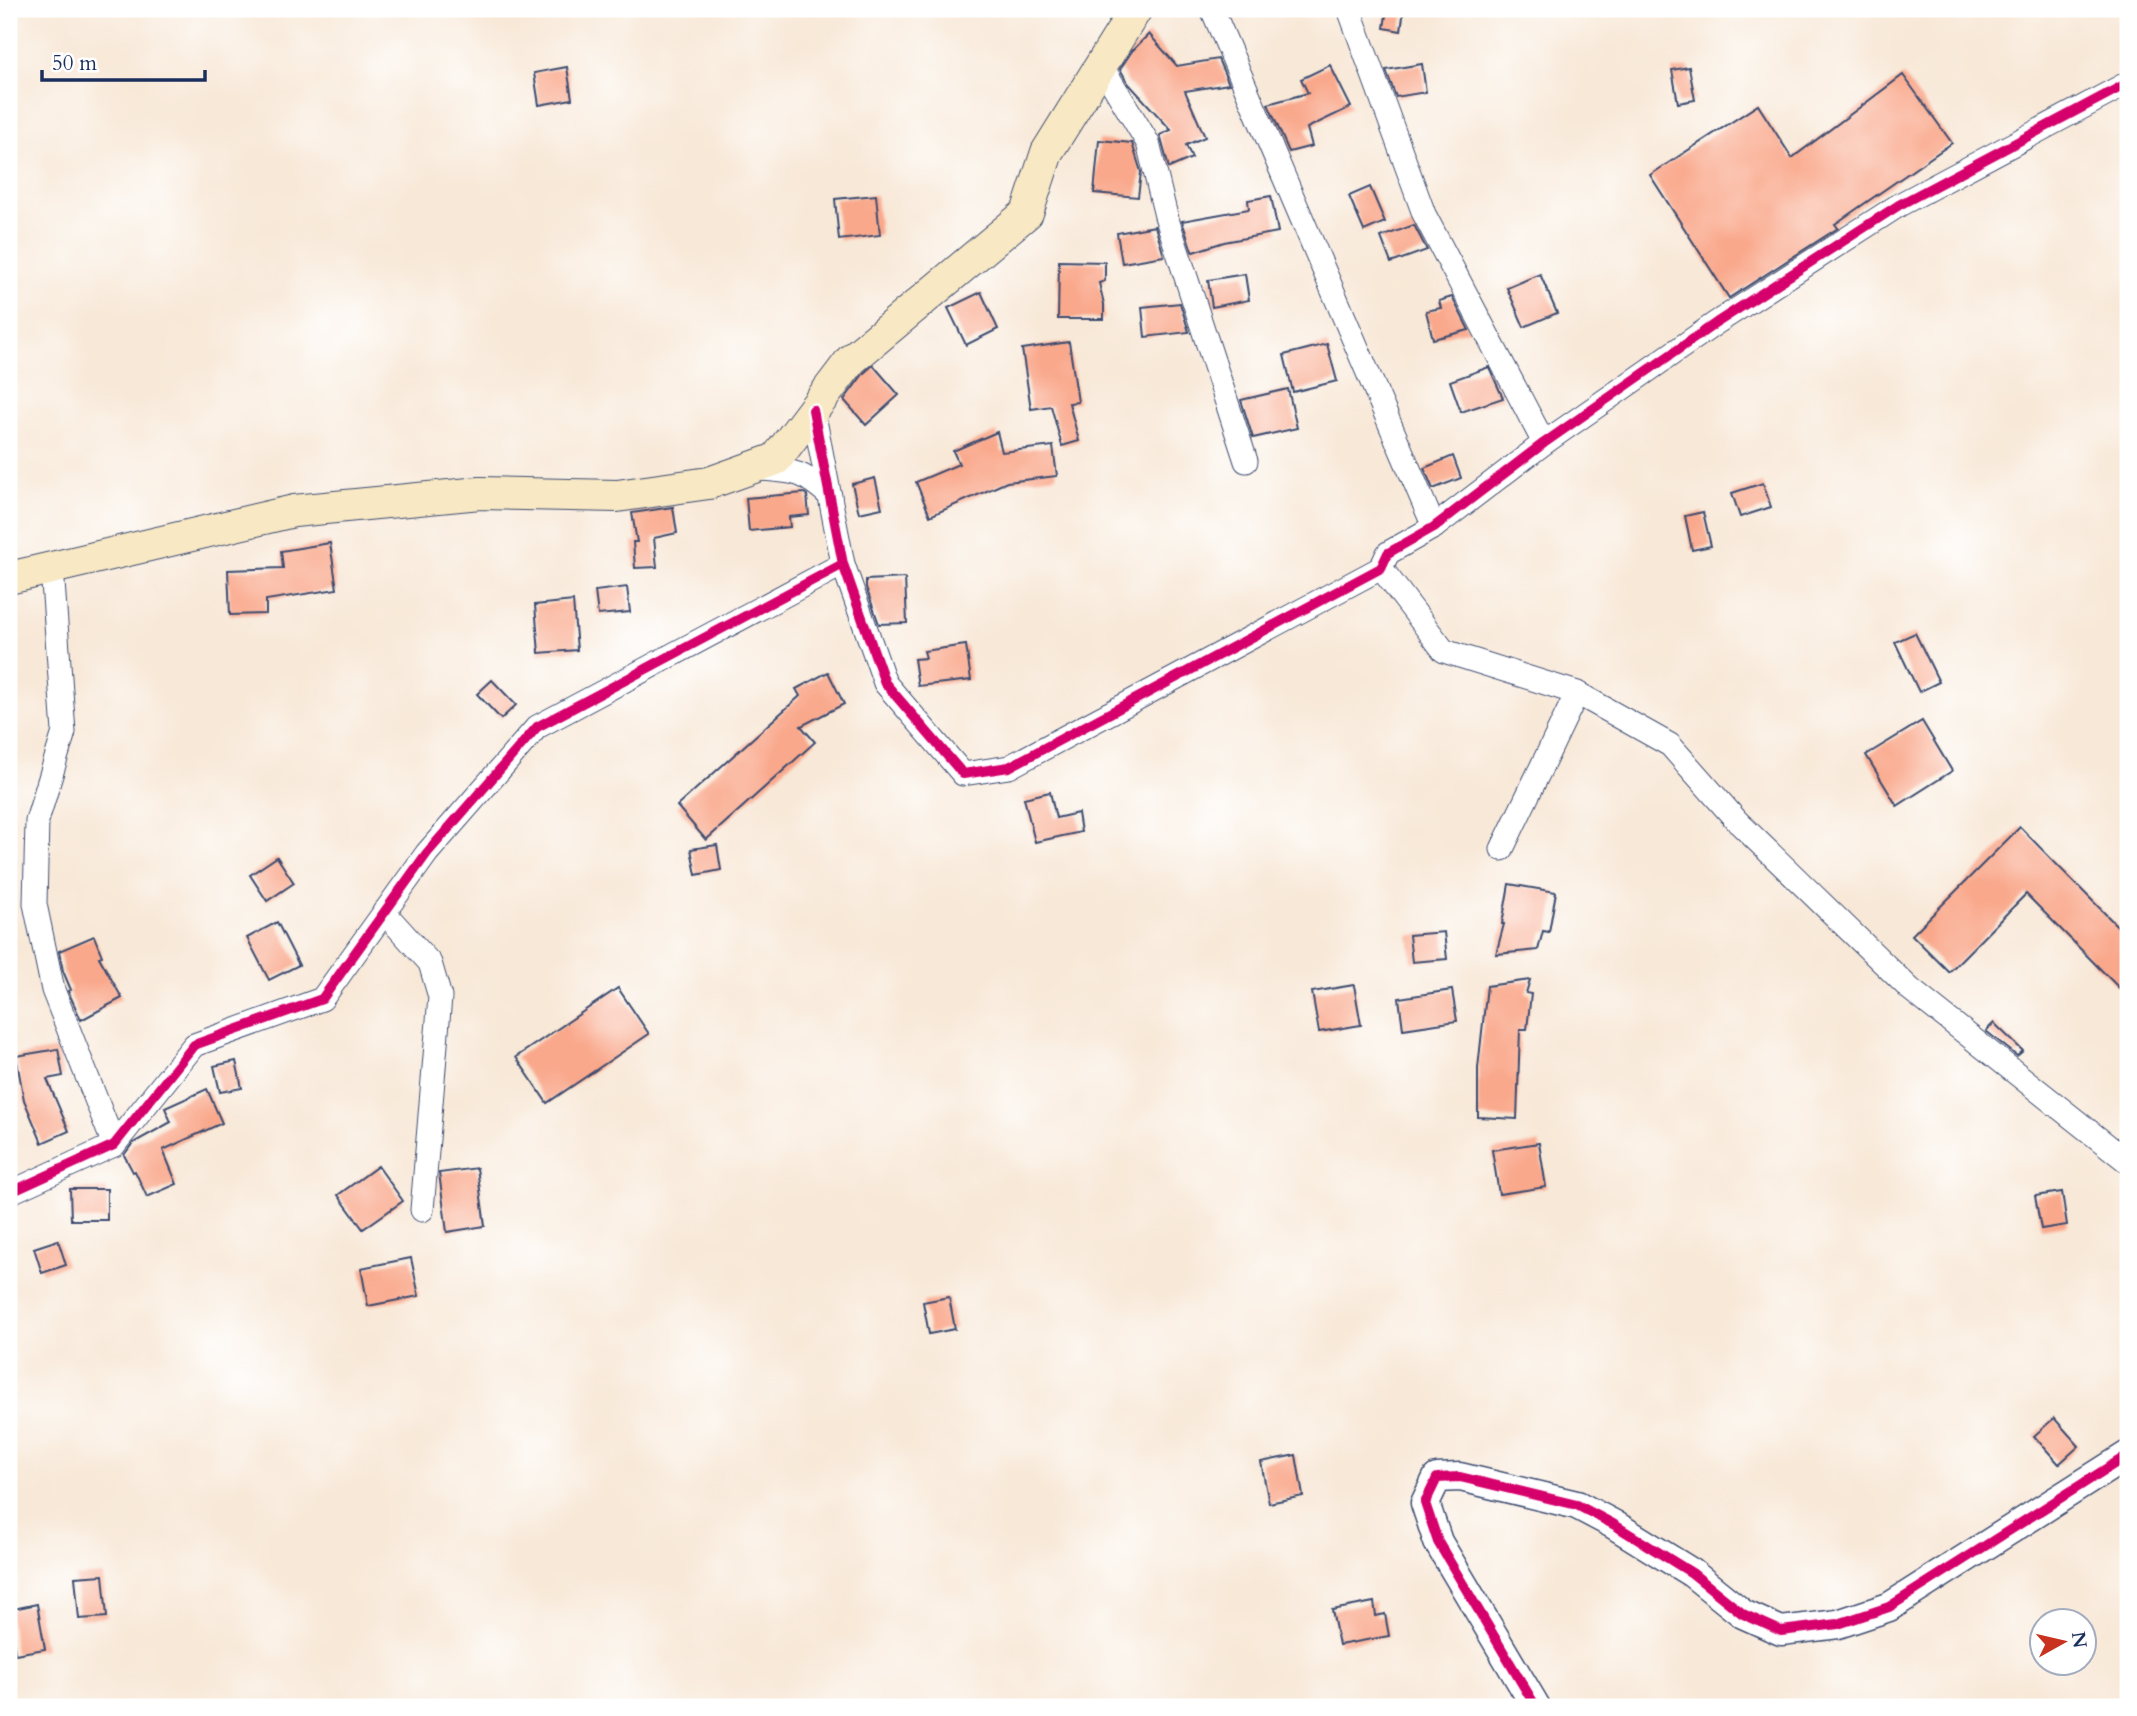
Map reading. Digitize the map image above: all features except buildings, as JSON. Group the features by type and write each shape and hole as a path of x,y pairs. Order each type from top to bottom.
{"main road":[{"path":"9,578 294,511 480,493 617,496 709,483 776,459 852,360 1027,213 1047,152 1136,9"}],"street":[{"path":"1212,9 1434,527"},
{"path":"1349,9 1423,214 1544,443"},
{"path":"1101,65 1148,142 1166,216 1246,461"},
{"path":"813,410 843,564 885,683 963,774 1009,767 1381,568 1388,553 1434,527 1544,443 1716,323 1899,205 2128,83"},
{"path":"750,468 794,471 810,479 830,496"},
{"path":"9,1193 114,1145 194,1045 322,999 426,853 537,727 843,564"},
{"path":"1381,568 1444,650 1577,693 1670,745 1738,822 1910,989 2128,1162"},
{"path":"52,569 64,732 37,821 35,904 53,990 114,1145"},
{"path":"1502,849 1577,693"},
{"path":"384,912 430,963 440,997 422,1210"},
{"path":"1536,1707 1438,1542 1425,1503 1437,1478 1461,1477 1577,1505 1692,1573 1742,1614 1781,1631 1838,1624 1889,1607 2128,1455"}],"cycle path":[{"path":"843,564 885,683 963,774 1009,767 1381,568 1388,553 1434,527 1544,443 1716,323 1899,205 2128,83"},
{"path":"9,1193 114,1145 194,1045 322,999 427,853 537,727 843,564 813,410"},
{"path":"1536,1707 1438,1542 1425,1503 1437,1478 1460,1477 1577,1505 1692,1573 1743,1614 1781,1631 1838,1624 1889,1607 2128,1455"}]}
